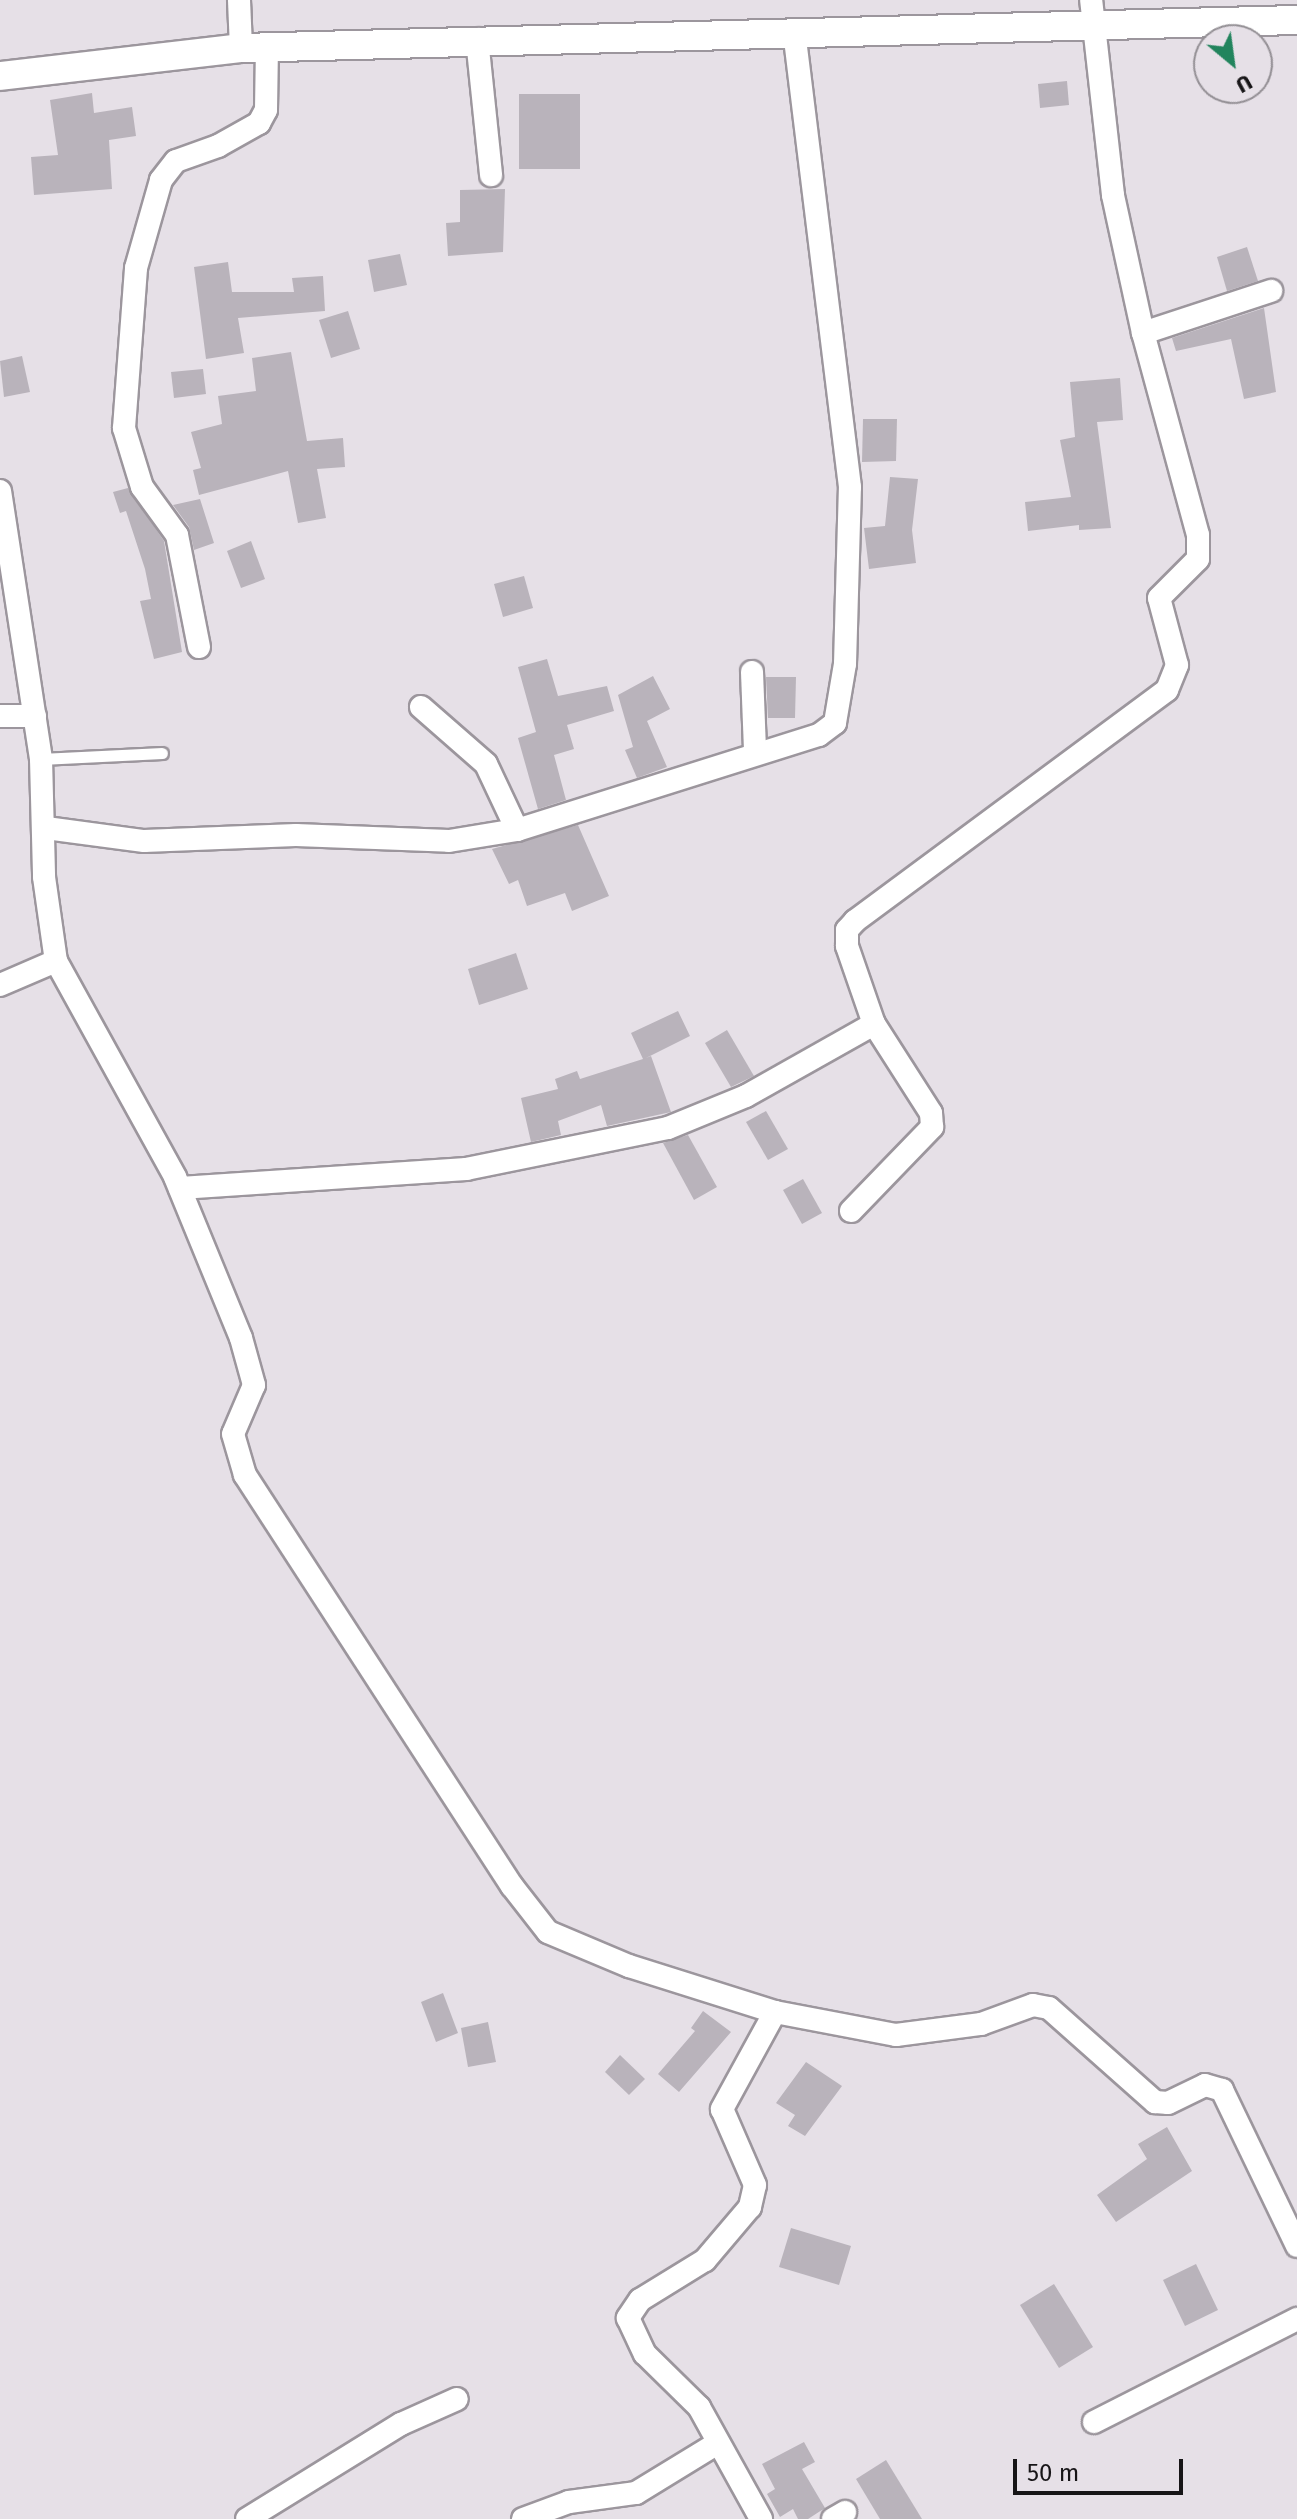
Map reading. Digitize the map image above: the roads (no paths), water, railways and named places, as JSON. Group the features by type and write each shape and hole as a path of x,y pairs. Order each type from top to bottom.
{"street":[{"path":"199,647 177,535 142,487 124,428 136,268 161,180 176,161 218,146 259,123 266,110 254,48 239,0"},
{"path":"0,76 254,48 794,31 1091,12 1297,20"},
{"path":"851,1211 932,1127 931,1113 874,1024 847,946 847,930 855,921 1161,696 1178,673 1159,598 1198,559 1198,535 1143,333 1113,195 1091,12"},
{"path":"46,828 144,841 296,835 449,841 517,830 828,729 840,714 845,664 850,559 846,428 794,31"},
{"path":"477,39 491,175"},
{"path":"1143,333 1271,291"},
{"path":"0,491 41,759 46,828 44,877 56,961 180,1188 253,1380 233,1434 245,1475 534,1917 548,1932 586,1951 775,2012 896,2035 981,2024 1033,2005 1049,2008 1155,2102 1168,2103 1205,2085 1222,2090 1297,2246"},
{"path":"752,672 755,751"},
{"path":"421,707 486,764 517,830"},
{"path":"0,716 35,716"},
{"path":"0,985 56,961"},
{"path":"180,1188 466,1169 668,1128 746,1096 874,1024"},
{"path":"761,2519 699,2407 645,2354 628,2318 640,2300 705,2260 750,2207 755,2185 722,2109 775,2012"},
{"path":"1094,2422 1297,2319"},
{"path":"247,2519 401,2424 457,2399"},
{"path":"523,2519 569,2502 636,2493 718,2443"}],"lane":[{"path":"41,759 162,753"}]}
